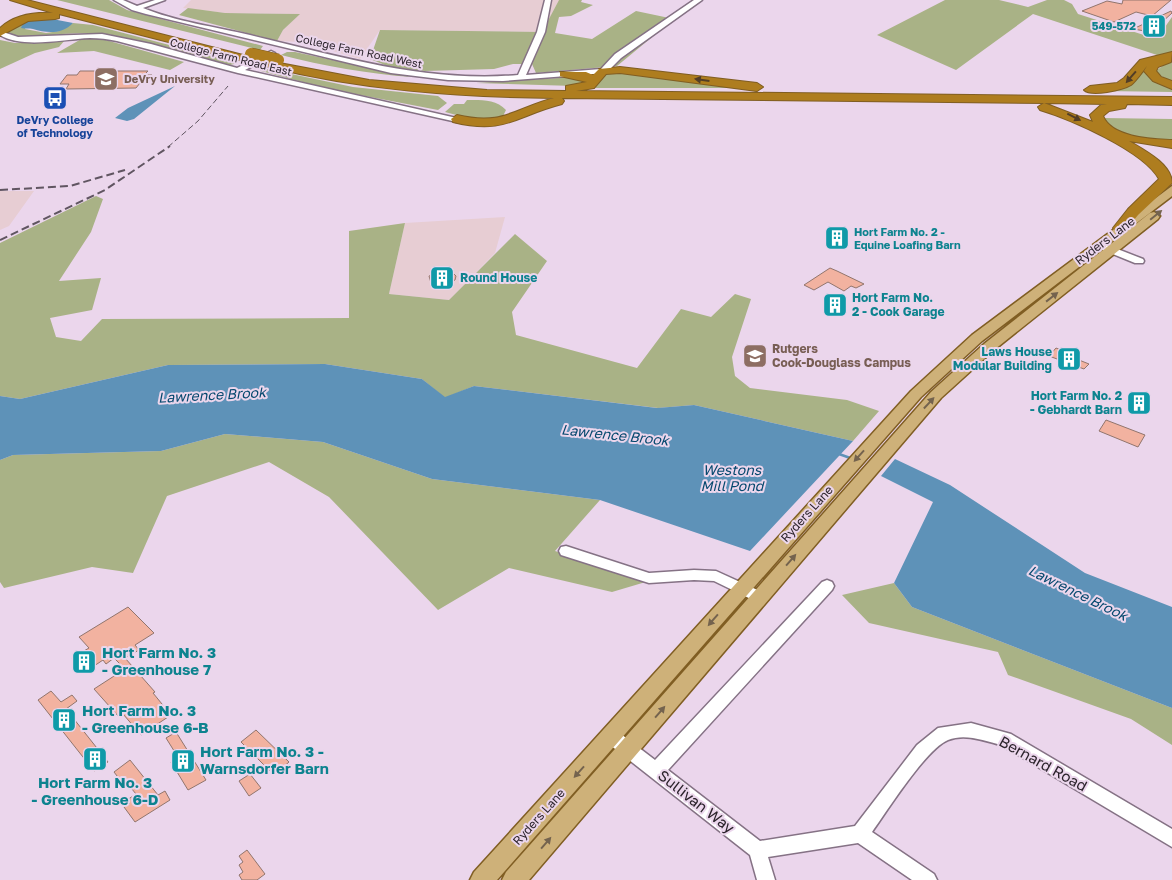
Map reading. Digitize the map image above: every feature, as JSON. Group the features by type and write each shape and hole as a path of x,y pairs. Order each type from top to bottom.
{"highway":[{"path":"34,0 247,56"},
{"path":"51,0 69,9"},
{"path":"1,33 7,7 139,31 351,81 446,92 495,100 506,104 511,110 506,118 495,122 480,123 457,119"},
{"path":"1,33 7,26 20,20 53,16 139,31"},
{"path":"974,97 1108,89 1126,83 1147,61 1172,55"},
{"path":"1172,59 1157,63 1150,69 1154,77 1172,85"},
{"path":"274,62 400,82 468,88 838,93 1172,102"},
{"path":"549,90 584,87 594,81 605,68 770,89 838,93"},
{"path":"564,74 586,76 594,81"},
{"path":"446,92 508,95 632,96 1172,96"},
{"path":"457,119 476,124 493,124 508,121 557,101 632,96"},
{"path":"974,97 1033,105 1064,112 1160,167 1166,175 1166,181 1133,212 1120,228"},
{"path":"1172,102 1112,106 1100,110 1096,117 1102,126 1116,133 1172,144"}],"main road":[{"name":"Ryders Lane","path":"750,592 858,484 936,395 979,355 1106,247 1120,228 1172,190"},
{"name":"Ryders Lane","path":"514,880 620,742 750,592 840,478 916,394 960,353 1106,247 1172,202"},
{"name":"Ryders Lane","path":"482,880 620,742"}],"street":[{"name":"College Farm Road West","path":"117,0 134,9 284,46 409,74 458,78 521,78 605,68"},
{"path":"134,9 162,0"},
{"path":"521,78 542,32 548,0"},
{"path":"605,68 700,0"},
{"name":"College Farm Road East","path":"1,33 8,38 21,40 68,35 108,37 238,71 457,119"},
{"path":"238,71 284,46"},
{"path":"1106,247 1139,261"},
{"path":"566,551 649,578 709,575 722,578 750,592"},
{"path":"656,770 827,586"},
{"name":"Bernard Road","path":"860,834 923,750 944,732 970,730 1004,739 1172,839"},
{"name":"Sullivan Way","path":"620,742 757,850"},
{"path":"766,880 757,850 860,834 928,880"}],"shaded area":[{"path":"191,0 559,0 542,32 380,30 360,59 302,42 277,41 283,30 299,14 225,13 183,8"},
{"path":"0,191 34,191 9,226 0,230"},
{"path":"505,217 495,253 449,300 389,294 405,223"}],"green space":[{"path":"57,0 109,0 127,10 263,46 260,50"},
{"path":"559,0 582,0 581,2 593,5 571,16 559,17 555,33 592,39 636,11 674,19 617,66 536,73 532,64 513,64 494,69 425,71 390,67 370,59 380,30 542,32"},
{"path":"945,0 999,0 1028,7 1047,0 1064,0 1072,4 1078,14 1147,36 1160,34 1172,17 1172,82 1154,72 1167,63 1160,56 1033,14 956,70 877,35"},
{"path":"188,8 225,13 300,14 283,30 277,41 179,15"},
{"path":"28,19 25,29 46,33 59,31 73,23 93,25 238,63 230,65 108,34 61,34 20,38 7,34 8,29"},
{"path":"95,37 184,62 170,70 94,51 57,53 83,38"},
{"path":"0,40 15,43 65,40 59,47 35,53 0,69"},
{"path":"287,52 295,52 412,77 346,69 281,55"},
{"path":"1145,66 1150,75 1172,86 1172,92 1104,91"},
{"path":"258,67 353,87 438,96 447,103 438,110 329,89 261,71"},
{"path":"620,71 736,88 595,88 605,73"},
{"path":"576,77 589,80 586,83 574,86 476,83"},
{"path":"467,100 493,102 506,110 503,116 479,121 445,112 454,104 464,104"},
{"path":"1103,118 1172,119 1172,141 1154,141 1125,134"},
{"path":"96,196 103,199 91,232 59,281 101,278 92,310 50,318 56,337 81,341 102,319 349,318 349,231 405,223 389,294 449,300 515,234 547,261 512,312 516,335 637,368 681,309 711,317 735,294 751,299 732,357 735,376 750,388 847,400 879,411 853,441 694,405 658,408 474,386 445,398 422,379 325,364 168,365 20,399 0,396 0,243"},
{"path":"225,434 323,442 432,479 600,500 555,551 649,581 612,592 509,568 438,610 329,497 269,462 167,496 133,573 92,567 4,588 0,582 0,460 13,455 161,451"},
{"path":"894,583 912,607 1172,708 1172,745 1131,719 1008,675 998,652 869,623 842,595"}],"water":[{"path":"47,18 73,23 64,30 54,32 21,28 28,21"},
{"path":"175,86 134,119 127,121 115,118 128,108"},
{"name":"Westons Mill Pond","path":"325,364 422,379 445,397 474,386 657,408 694,405 853,441 750,551 600,500 432,479 323,442 225,434 161,451 13,455 0,460 0,396 20,399 168,365"},
{"path":"895,459 950,485 1085,573 1172,607 1172,708 912,607 894,583 933,502 881,476"}],"building":[{"path":"1123,0 1171,0 1152,16 1136,12 1114,22 1082,11 1107,1 1122,4"},
{"name":"549-572","path":"1171,11 1172,13 1161,23 1163,23 1160,25 1163,26 1151,32 1133,29"},
{"name":"DeVry University","path":"80,71 148,71 144,75 152,75 147,83 140,83 136,88 66,89 69,84 60,84 67,75 77,75"},
{"path":"830,268 864,284 856,288 851,286 844,291 828,282 814,290 804,285"},
{"name":"Round House","path":"440,271 452,272 456,276 455,280 445,285 431,283 429,276"},
{"name":"Laws House Modular Building","path":"1056,348 1066,352 1064,354 1089,364 1084,369 1049,356"},
{"path":"1106,420 1145,435 1138,447 1099,431"},
{"path":"128,607 154,633 135,645 139,650 125,658 155,692 153,693 171,715 141,735 123,714 119,717 94,689 125,669 114,658 106,664 103,660 85,672 72,658 89,648 79,637"},
{"path":"51,691 61,702 72,695 77,701 66,709 108,762 94,771 38,700"},
{"path":"256,730 289,762 274,775 241,742"},
{"name":"Hort Farm No. 3 - Warnsdorfer Barn","path":"176,732 206,780 188,790 171,762 174,760 172,756 176,754 166,738"},
{"path":"130,760 158,795 165,791 170,800 135,822 124,807 130,803 127,800 136,794 127,783 124,785 114,772"},
{"path":"250,774 261,788 249,796 239,781"},
{"path":"247,850 265,874 257,880 242,880 239,875 243,872 239,865 243,862 239,856"}],"waterway":[{"name":"Lawrence Brook","path":"839,454 853,459"}],"railway":[{"path":"168,147 198,121 228,86"},
{"path":"0,240 105,190 170,146"},
{"path":"0,190 70,186 125,170"}],"place":[{"name":"549-572","path":"1154,26"},
{"name":"DeVry University","path":"106,79"},
{"name":"DeVry College of Technology","path":"55,98"},
{"name":"Hort Farm No. 2 - Equine Loafing Barn","path":"837,238"},
{"name":"Round House","path":"442,278"},
{"name":"Hort Farm No. 2 - Cook Garage","path":"835,305"},
{"name":"Rutgers Cook-Douglass Campus","path":"755,356"},
{"name":"Laws House Modular Building","path":"1069,359"},
{"name":"Hort Farm No. 2 - Gebhardt Barn","path":"1139,403"},
{"name":"Hort Farm No. 3 - Greenhouse 7","path":"84,662"},
{"name":"Hort Farm No. 3 - Greenhouse 6-B","path":"64,720"},
{"name":"Hort Farm No. 3 - Greenhouse 6-D","path":"95,759"},
{"name":"Hort Farm No. 3 - Warnsdorfer Barn","path":"183,761"}]}
